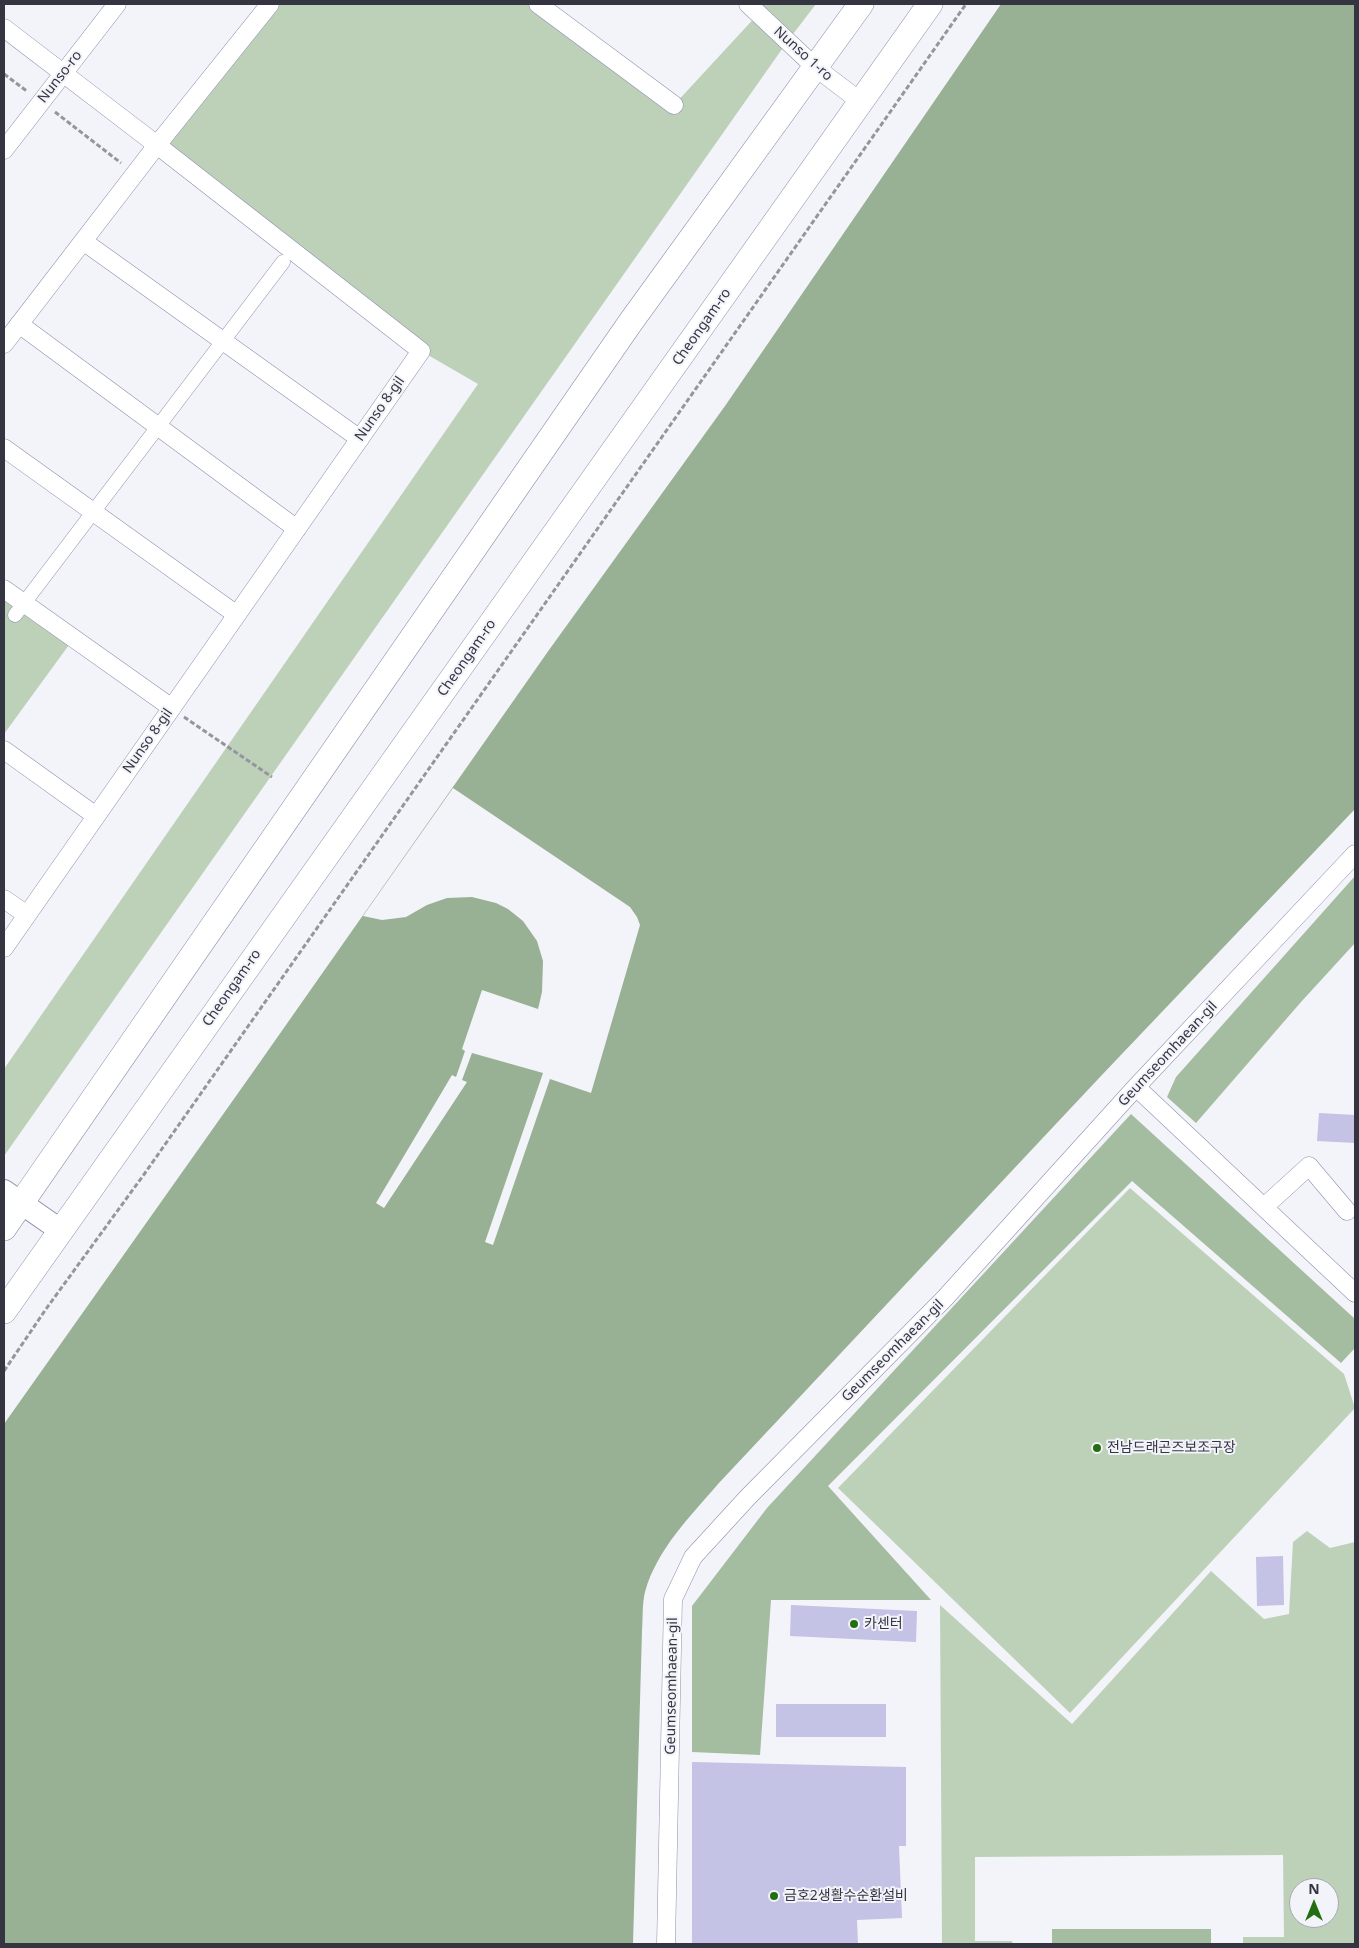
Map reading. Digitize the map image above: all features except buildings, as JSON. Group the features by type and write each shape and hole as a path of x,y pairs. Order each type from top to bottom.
{"main road":[{"path":"4,1228 13,1197 625,331 861,4"},
{"name":"Cheongam-ro","path":"4,1312 60,1230 930,4"}],"street":[{"name":"Nunso-ro","path":"4,150 117,4"},
{"path":"4,344 270,4"},
{"path":"538,4 674,105"},
{"name":"Nunso 1-ro","path":"748,4 815,67 861,102"},
{"path":"4,28 158,145"},
{"name":"Nunso 8-gil","path":"4,948 421,351 158,145"},
{"path":"83,241 360,439"},
{"path":"20,609 283,262"},
{"path":"19,324 297,529"},
{"path":"4,448 237,614"},
{"path":"4,588 20,609 172,708"},
{"path":"4,750 96,816"},
{"name":"Geumseomhaean-gil","path":"666,1944 673,1599 693,1557 748,1497 945,1298 1136,1087 1355,854"},
{"path":"4,899 27,915"},
{"path":"1136,1087 1355,1292"},
{"path":"1264,1207 1309,1166 1348,1211"},
{"path":"13,1197 60,1230"}],"path":[{"path":"4,1370 966,4"},
{"path":"4,74 124,165"},
{"path":"172,708 272,777"}],"shaded area":[{"path":"270,4 538,4 674,105 759,13 748,4 816,4 787,42 4,1156 4,1069 478,384 421,351 157,145"},
{"path":"1001,4 1355,4 1355,809 1100,1077 718,1484 686,1521 666,1548 650,1576 643,1601 633,1944 4,1944 4,1424 549,650 725,406"},
{"path":"4,589 74,638 4,734"},
{"path":"1355,876 1355,943 1196,1123 1167,1097 1176,1077"},
{"path":"1131,1114 1355,1319 1355,1348 1341,1363 1132,1181 828,1486 931,1600 771,1600 760,1755 692,1752 692,1606 767,1508"},
{"name":"전남드래곤즈보조구장","path":"1130,1188 1344,1374 1355,1408 1070,1713 838,1488"},
{"path":"1307,1531 1330,1548 1355,1542 1355,1944 1243,1944 1243,1937 1284,1937 1283,1855 975,1857 975,1941 1012,1941 1013,1944 942,1944 940,1605 1072,1724 1211,1571 1264,1619 1289,1614 1293,1542"},
{"path":"1052,1929 1211,1929 1211,1944 1052,1944"}],"pier":[{"path":"453,788 630,907 640,925 591,1093 550,1079 493,1245 485,1242 543,1073 472,1053 462,1080 467,1082 384,1208 376,1203 452,1075 456,1077 465,1051 462,1049 482,990 538,1009 542,992 543,961 537,941 523,921 508,909 496,903 472,897 447,898 427,905 406,917 382,920 363,916"}],"place":[{"name":"전남드래곤즈보조구장","path":"1097,1448"},
{"name":"카센터","path":"854,1624"},
{"name":"금호2생활수순환설비","path":"774,1896"}]}
